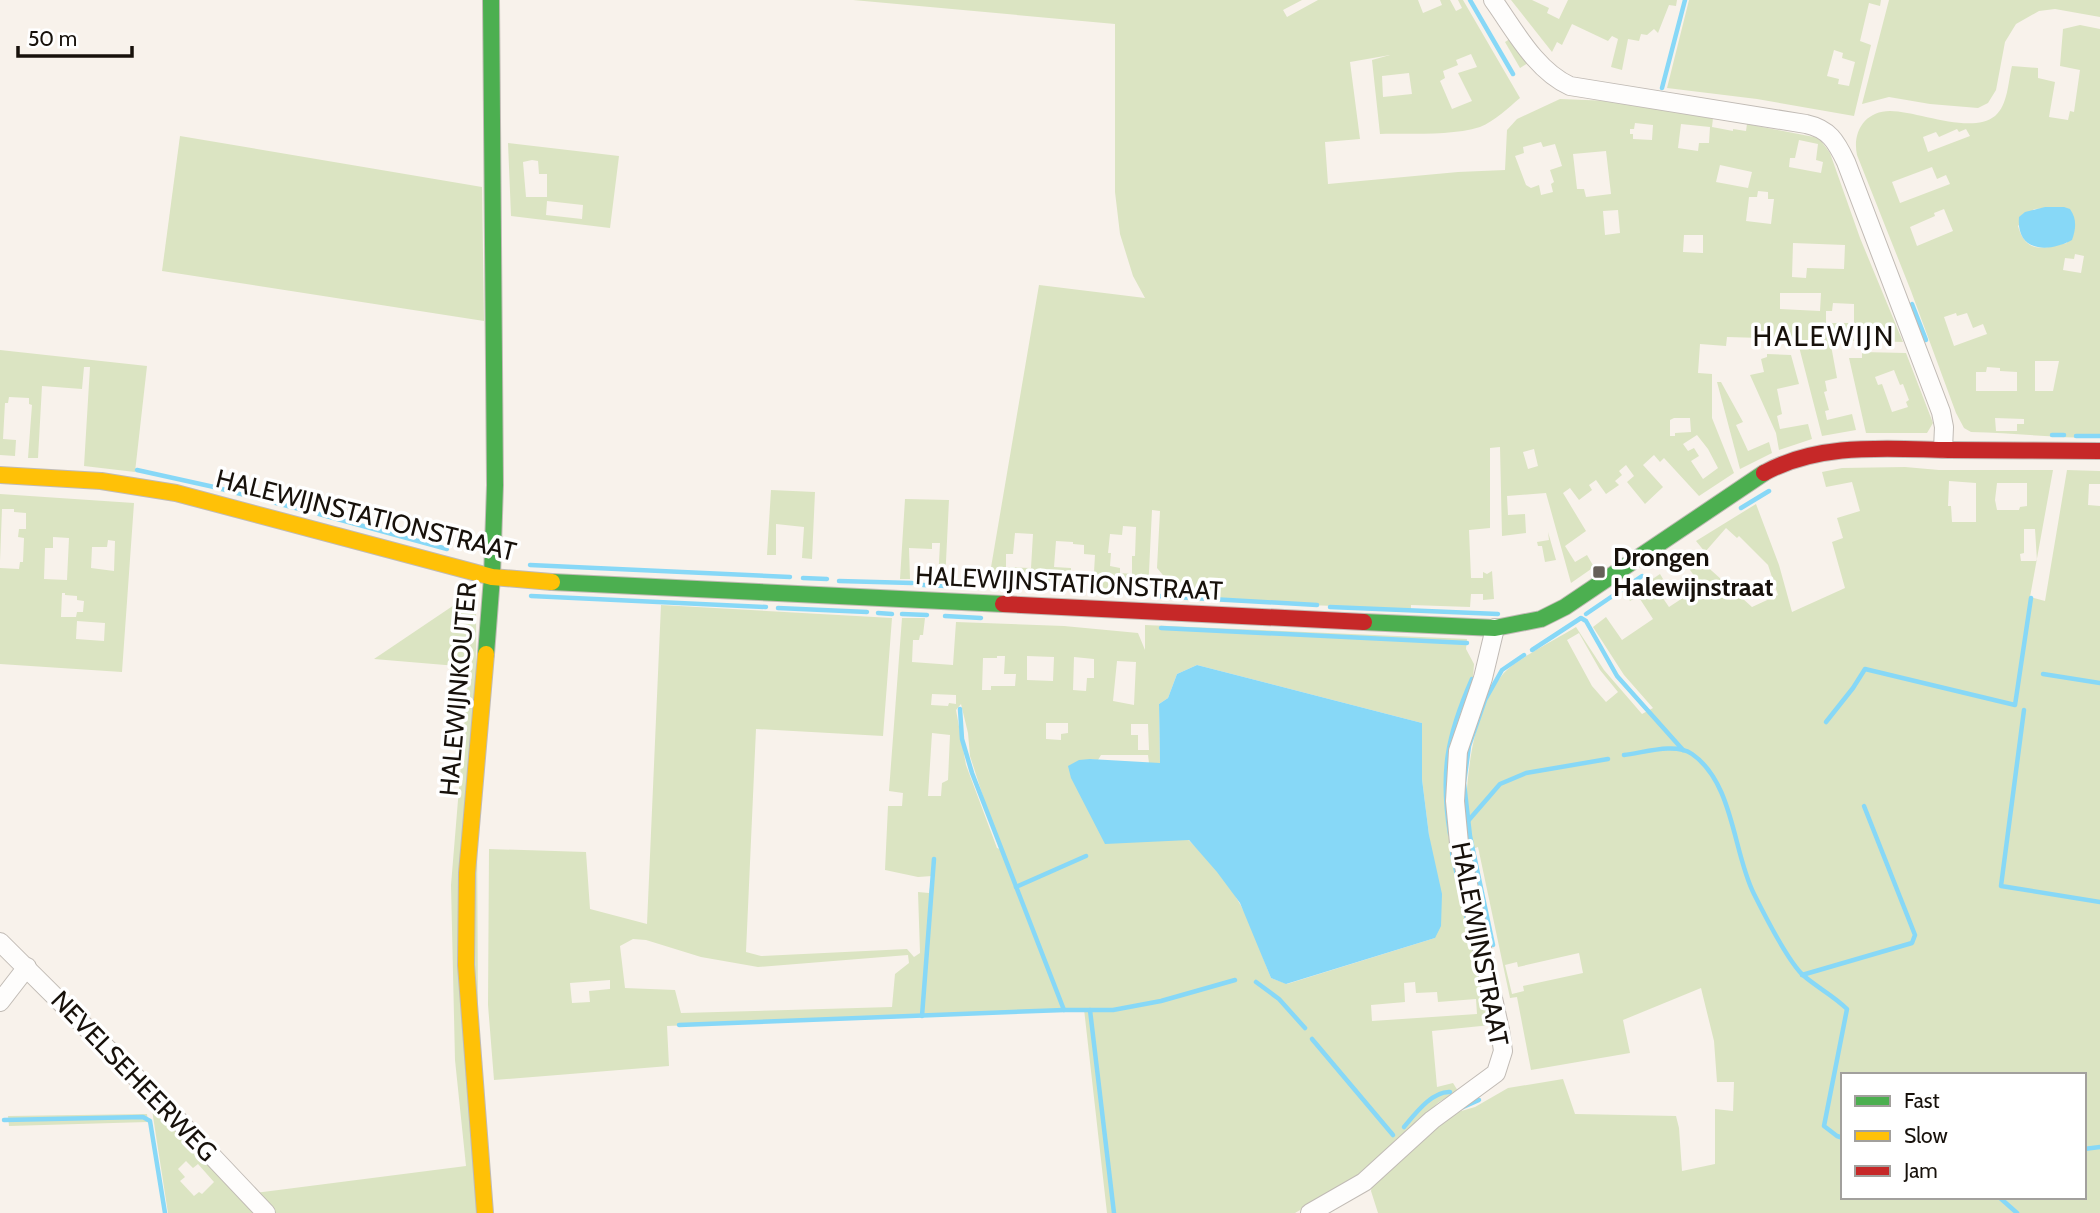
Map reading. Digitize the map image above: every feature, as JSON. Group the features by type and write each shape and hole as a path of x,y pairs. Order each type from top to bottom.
{"street":[{"name":"HALEWIJNKOUTER","path":"485,1213 466,965 467,873 492,577 495,485 491,0"},
{"path":"1493,0 1535,57 1561,82 1570,86 1806,124 1820,127 1830,133 1846,162 1941,412 1944,427 1943,449"},
{"name":"HALEWIJNSTATIONSTRAAT","path":"0,475 102,481 176,493 492,577 541,582 1495,628 1541,619 1565,607 1747,484 1788,462 1832,451 2100,451"},
{"name":"HALEWIJNSTRAAT","path":"1310,1213 1364,1182 1432,1120 1486,1082 1496,1073 1501,1063 1503,1051 1500,1030 1459,843 1455,801 1458,751 1483,678 1495,628"},
{"name":"NEVELSEHEERWEG","path":"0,942 267,1213"},
{"path":"0,1002 27,967"}],"green space":[{"path":"853,0 1302,0 1283,10 1287,17 1318,0 1418,0 1423,13 1442,5 1440,0 1450,0 1456,11 1462,8 1458,0 1463,0 1520,98 1496,118 1469,130 1380,134 1372,60 1390,55 1350,62 1360,139 1325,142 1328,184 1505,170 1507,130 1517,119 1560,99 1611,101 1713,118 1712,127 1733,131 1746,131 1747,124 1819,138 1830,153 1860,238 1903,342 1830,340 1837,378 1825,381 1827,391 1824,392 1829,410 1825,411 1827,420 1852,414 1856,430 1822,436 1797,339 1727,337 1726,346 1700,344 1698,373 1712,374 1712,418 1734,473 1699,496 1664,458 1660,462 1654,455 1643,465 1663,487 1645,504 1627,482 1634,476 1626,465 1619,471 1622,475 1615,481 1619,485 1606,494 1596,480 1589,485 1592,490 1579,500 1570,488 1563,493 1586,531 1565,546 1575,562 1587,555 1594,567 1571,583 1546,493 1507,496 1508,515 1525,514 1526,533 1502,536 1500,447 1490,448 1490,528 1469,530 1471,578 1483,578 1483,572 1487,574 1492,571 1494,599 1483,600 1483,594 1471,594 1470,607 1411,605 1411,609 1184,600 1157,568 1160,511 1152,510 1148,592 1093,590 1095,555 1084,554 1084,545 1056,541 1054,567 1071,568 1071,589 988,585 1039,285 1145,298 1133,276 1120,234 1115,192 1115,24","holes":["1471,54 1477,67 1458,73 1472,101 1452,109 1440,81 1445,78 1443,71 1458,65 1456,60","1409,73 1412,94 1383,97 1382,76","1635,123 1653,125 1652,140 1633,139 1633,134 1630,134","1681,124 1710,127 1709,143 1699,143 1698,151 1678,148","1799,140 1818,144 1816,160 1823,162 1821,173 1789,167 1790,158 1795,158","1541,142 1543,147 1555,144 1562,166 1550,170 1554,182 1551,184 1553,192 1541,195 1539,185 1531,188 1526,185 1515,156 1524,153 1523,147","1606,151 1611,194 1586,197 1584,189 1577,189 1573,154","1720,165 1752,172 1748,188 1716,182","1758,191 1768,192 1768,199 1774,199 1771,224 1746,221 1749,197 1757,197","1618,210 1620,233 1605,235 1603,211","1684,235 1703,235 1703,253 1683,252","1793,243 1845,245 1844,269 1807,268 1806,278 1792,277","1780,293 1821,293 1820,311 1780,309","1833,303 1854,304 1854,323 1826,323 1826,311 1832,311","1690,418 1691,432 1675,433 1675,436 1670,436 1670,420","1697,435 1718,468 1703,479 1691,461 1699,456 1694,448 1688,451 1683,444","1534,449 1538,466 1528,469 1523,452","1123,526 1136,527 1132,574 1120,573 1120,568 1110,566 1111,553 1108,553 1110,534 1122,535","1015,533 1033,534 1031,568 1006,567 1006,554 1013,554"]},
{"path":"1511,0 1532,0 1549,8 1547,13 1559,19 1568,0 1677,0 1676,6 1669,5 1658,33 1654,29 1647,35 1641,34 1639,41 1628,39 1622,70 1611,67 1618,39 1612,36 1608,41 1572,24 1562,45 1557,42 1552,52"},
{"path":"1689,0 1881,0 1880,6 1869,3 1860,41 1871,45 1854,116 1757,99 1667,88","holes":["1834,50 1843,53 1842,58 1855,62 1849,86 1838,84 1839,79 1827,76"]},
{"path":"1889,0 2100,0 2100,17 2055,9 2039,11 2016,24 2005,42 1996,90 1988,103 1978,108 1889,97 1862,104"},
{"path":"2080,25 2100,29 2100,438 1971,432 1964,428 1956,413 1857,155 1857,138 1862,124 1881,112 1902,112 1959,123 1985,121 1995,116 2003,106 2012,66 2038,68 2038,78 2055,82 2049,117 2068,120 2070,111 2074,112 2080,70 2060,66 2063,29","holes":["1957,129 1959,132 1966,129 1970,136 1928,152 1923,137 1936,132 1939,137","1932,167 1937,179 1946,175 1950,184 1900,203 1892,182","2064,207 2067,243 2043,247 2031,245 2021,235 2018,226 2034,209","1944,209 1953,231 1917,246 1910,227 1935,216 1934,213","2075,254 2084,256 2081,273 2063,270 2065,258 2074,259","1967,313 1973,328 1983,324 1987,334 1954,346 1944,317","2035,361 2059,361 2053,391 2035,391","1987,367 2017,372 2017,391 1976,391 1976,372 1986,372","1995,418 2024,419 2024,424 2017,424 2017,431 1996,431"]},
{"path":"1513,37 1528,63 1520,68 1505,42"},
{"path":"180,136 482,187 484,321 162,271"},
{"path":"508,143 619,156 610,228 511,216","holes":["538,161 539,174 547,174 547,197 526,197 523,162","547,201 583,205 582,219 546,215"]},
{"path":"0,350 147,366 135,472 84,466 90,367 84,367 82,389 42,386 38,458 28,458 32,405 29,404 29,398 9,397 8,403 5,403 3,439 16,440 15,456 0,455"},
{"path":"1862,352 1906,353 1933,423 1927,433 1866,433 1849,358 1862,358","holes":["1894,370 1900,385 1903,384 1909,400 1906,402 1908,407 1892,412 1882,384 1878,385 1875,377"]},
{"path":"1767,354 1791,355 1799,384 1777,389 1782,414 1777,416 1780,429 1808,424 1812,439 1779,450 1776,433 1750,375 1764,372 1761,359 1767,357"},
{"path":"1717,382 1721,382 1743,422 1736,425 1748,451 1769,442 1772,453 1740,469"},
{"path":"1905,467 1939,470 2053,470 2037,559 2035,529 2024,529 2024,553 2020,554 2021,561 2037,561 2030,597 2045,601 2067,470 2100,471 2100,484 2089,484 2088,505 2100,506 2100,1213 1378,1213 1371,1191 1373,1180 1441,1117 1475,1107 1508,1088 1563,1079 1575,1114 1676,1116 1682,1171 1715,1164 1715,1109 1733,1111 1734,1082 1717,1082 1714,1041 1701,988 1623,1020 1630,1053 1531,1070 1517,997 1510,998 1478,847 1464,852 1470,759 1482,713 1503,674 1526,656 1576,627 1604,670 1642,714 1653,708 1624,675 1593,627 1606,617 1622,640 1653,619 1638,596 1630,601 1627,596 1660,574 1663,579 1654,585 1669,607 1701,586 1686,564 1678,569 1674,564 1692,553 1752,607 1778,595 1768,565 1739,536 1737,538 1726,528 1705,552 1696,541 1756,504 1779,565 1792,612 1845,588 1832,542 1843,538 1837,518 1860,511 1852,482 1826,487 1822,472 1842,468","holes":["1949,481 1976,483 1976,522 1952,522 1951,506 1948,506","1997,483 2027,483 2027,506 2020,507 2019,510 1997,510","1579,633 1600,670 1618,692 1606,702 1592,686 1567,640","1579,953 1583,973 1523,986 1524,991 1512,994 1505,965 1517,962 1518,967"]},
{"path":"771,490 815,492 812,559 802,558 804,527 776,524 776,555 767,555"},
{"path":"0,494 134,503 122,672 0,664 0,568 19,569 20,562 23,562 24,538 18,537 19,529 26,529 26,513 2,509 0,561","holes":["53,537 69,538 67,580 44,579 45,548 53,548","108,540 115,541 114,571 91,568 92,547 107,547","62,593 77,596 77,600 84,601 83,612 77,612 76,617 61,617","77,621 105,623 104,641 76,639"]},
{"path":"905,499 949,500 945,582 938,582 940,543 932,543 932,549 909,548 910,579 900,579"},
{"path":"1548,532 1556,560 1545,562 1542,546 1538,546 1537,542 1549,540"},
{"path":"472,593 476,613 479,1213 274,1213 255,1193 466,1166 455,1060 451,885 469,667 374,659"},
{"path":"661,605 892,618 883,736 756,729 746,952 761,956 907,949 914,957 920,953 918,892 929,893 932,876 918,877 885,870 888,806 902,806 903,793 889,791 902,618 925,618 923,635 920,635 919,640 913,640 912,662 953,665 956,622 1064,626 1138,633 1145,650 1145,625 1467,639 1466,649 1474,664 1473,678 1459,710 1450,774 1473,936 1471,942 1491,1025 1432,1031 1437,1087 1453,1083 1458,1091 1439,1102 1360,1175 1295,1213 1107,1213 1084,1009 667,1026 669,1066 494,1080 488,1005 489,849 586,852 590,909 647,924","holes":["1005,656 1004,674 1016,674 1015,686 991,686 991,690 982,690 983,658","1027,656 1054,657 1053,681 1027,680","1074,657 1094,659 1094,678 1087,678 1086,691 1073,690","1117,661 1136,662 1134,705 1113,701","1197,665 1422,723 1422,779 1429,835 1435,938 1287,984 1271,978 1245,913 1210,862 1172,825 1090,759 1098,760 1101,755 1148,755 1149,763 1160,763 1159,704 1168,698 1177,674","932,694 956,695 956,704 949,703 948,706 931,705","961,704 970,756 1000,849 997,848 966,765 956,710","1046,723 1068,723 1068,733 1061,734 1061,740 1046,739","1131,724 1148,724 1149,750 1138,750 1138,735 1131,735","932,733 950,735 948,780 942,783 941,796 928,796","633,939 646,940 701,957 758,967 908,955 909,963 895,974 892,1007 681,1013 675,990 625,988 620,946","610,980 610,989 589,991 590,1002 572,1003 570,983","1415,982 1416,993 1437,992 1438,1002 1476,999 1477,1014 1372,1021 1371,1005 1405,1002 1404,983"]},
{"path":"155,1108 255,1213 168,1213 152,1110","holes":["186,1161 193,1168 198,1164 214,1182 202,1194 199,1192 194,1196 180,1181 185,1177 178,1169"]},
{"path":"147,1114 148,1122 9,1126 8,1116"}],"water":[{"path":"2045,207 2070,209 2075,224 2072,240 2044,248 2028,243 2023,237 2019,229 2019,217 2025,212"},
{"path":"1197,665 1422,723 1422,779 1429,835 1442,894 1441,926 1435,938 1286,984 1271,978 1240,903 1189,840 1105,844 1071,778 1068,766 1079,760 1090,759 1160,763 1159,704 1168,698 1177,674"}],"waterway":[{"path":"1470,0 1513,74"},
{"path":"1662,88 1685,0"},
{"path":"1912,304 1926,340"},
{"path":"2052,435 2064,435"},
{"path":"2076,436 2100,436"},
{"path":"137,470 307,511"},
{"path":"1741,508 1769,491"},
{"path":"319,514 447,549"},
{"path":"530,565 790,577"},
{"path":"1586,614 1642,576"},
{"path":"803,578 827,579"},
{"path":"839,581 912,583"},
{"path":"923,585 971,587"},
{"path":"531,596 766,607"},
{"path":"1158,596 1317,605"},
{"path":"1826,722 1865,669 2015,705 2031,598"},
{"path":"1330,607 1498,614"},
{"path":"778,608 867,612"},
{"path":"878,613 892,614"},
{"path":"902,614 927,615"},
{"path":"945,616 981,618"},
{"path":"1532,650 1581,618 1586,621 1617,676 1683,750"},
{"path":"1161,628 1467,643"},
{"path":"1493,945 1470,836 1464,783 1469,746 1485,700 1502,670 1524,655"},
{"path":"2043,674 2100,683"},
{"path":"1450,834 1446,792 1448,755 1451,737 1472,679"},
{"path":"960,709 962,739 972,773 1064,1010"},
{"path":"2024,710 2001,886 2100,902"},
{"path":"1624,755 1677,749 1692,754 1706,767 1725,800 1747,877 1777,938 1798,970 1847,1009 1824,1126 1841,1137"},
{"path":"1468,821 1500,784 1526,773 1608,759"},
{"path":"1802,975 1912,943 1915,935 1864,806"},
{"path":"1452,853 1467,920"},
{"path":"1016,887 1086,856"},
{"path":"922,1016 934,859"},
{"path":"679,1025 1113,1010 1161,1001 1235,980"},
{"path":"1256,982 1279,999 1305,1028"},
{"path":"1090,1010 1114,1213"},
{"path":"1312,1039 1393,1135"},
{"path":"1404,1127 1430,1099 1450,1092"},
{"path":"1461,1108 1479,1100"},
{"path":"4,1120 143,1117 150,1121 165,1213"},
{"path":"2086,1149 2100,1147"},
{"path":"2001,1199 2017,1213"}],"traffic: fast":[{"path":"486,654 495,485 491,0"},
{"path":"1364,622 1495,628 1541,619 1565,607 1764,473"},
{"path":"552,582 1003,604"}],"traffic: slow":[{"path":"0,475 101,481 176,493 492,577 552,582"},
{"path":"485,1213 466,965 467,873 486,654"}],"traffic: jam":[{"path":"1764,473 1808,456 1854,450 2100,451"},
{"path":"1003,604 1364,622"}],"place":[{"name":"Drongen Halewijnstraat","path":"1599,572"}],"district":[{"name":"HALEWIJN","path":"1824,336"}]}
